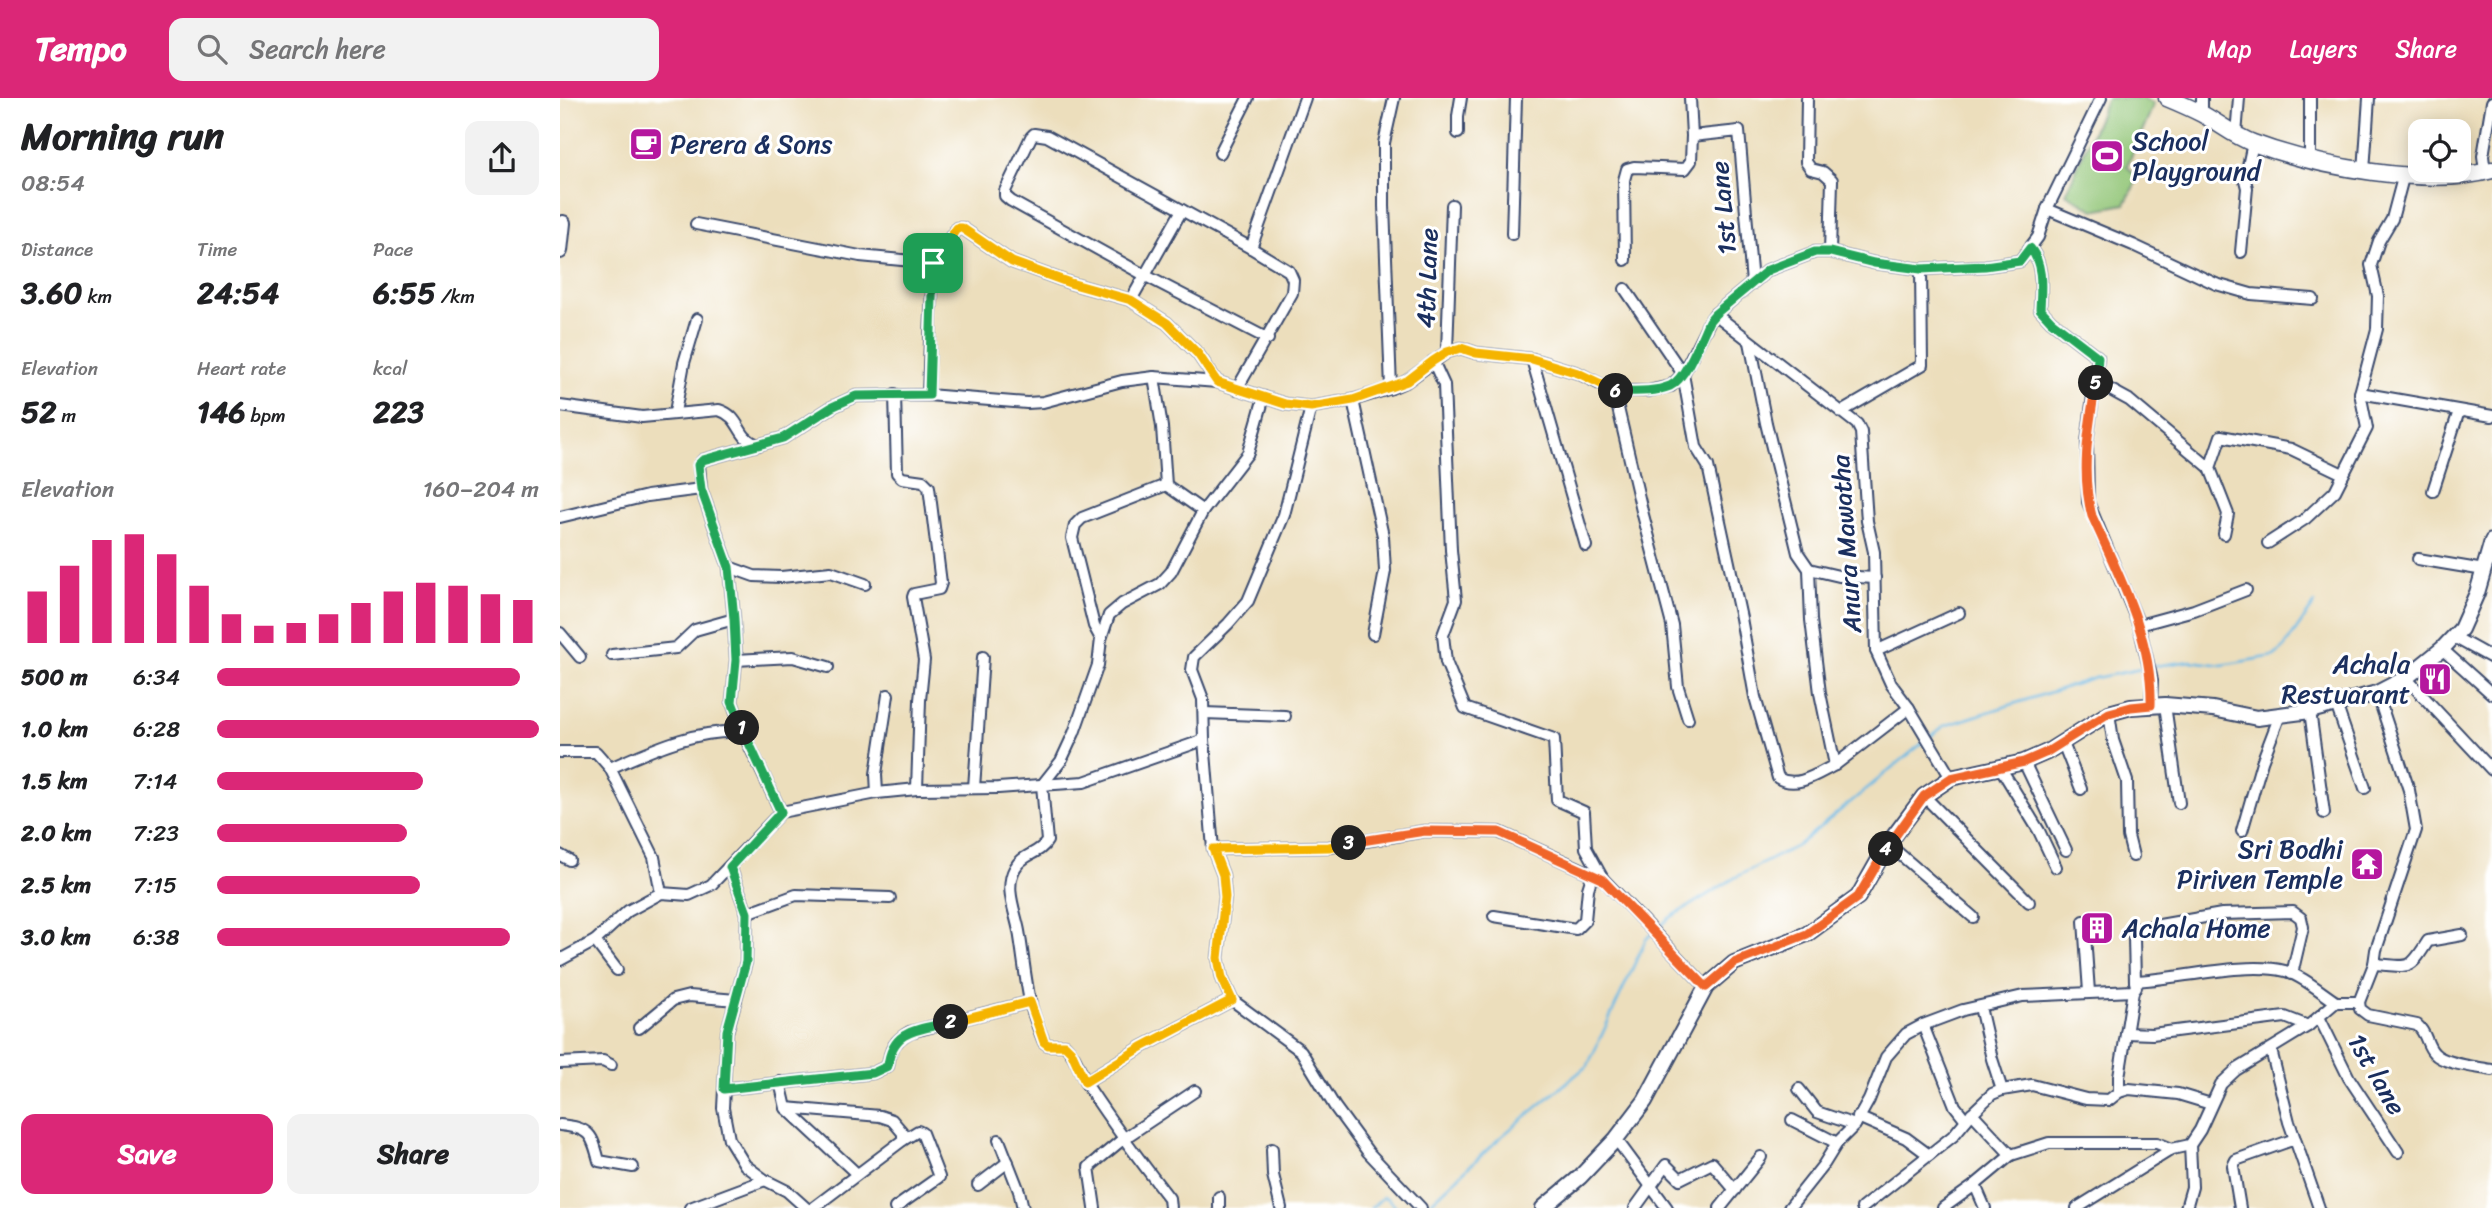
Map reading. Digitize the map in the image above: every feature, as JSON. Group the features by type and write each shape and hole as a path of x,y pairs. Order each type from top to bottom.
{"main road":[{"path":"2167,98 2202,106 2236,135 2253,143 2310,160 2364,171 2404,174 2470,176 2488,171"},
{"path":"560,251 563,223"},
{"path":"1543,1208 1580,1177 1616,1139 1645,1101 1706,987 1734,963 1807,934 1858,897 1888,845 1924,796 1951,778 2024,762 2063,743 2109,713 2131,707 2158,705 2213,709 2257,718 2310,711 2377,693 2406,678 2462,629 2477,593 2492,541"}],"street":[{"path":"1220,153 1248,98"},
{"path":"1251,247 1305,98"},
{"path":"1391,388 1384,143 1394,98"},
{"path":"1458,133 1461,98"},
{"path":"1512,234 1516,98"},
{"name":"1st Lane","path":"1690,98 1692,136 1739,131 1752,283"},
{"path":"1807,98 1806,162 1811,169 1823,172 1832,180 1830,252"},
{"path":"781,812 743,732 732,702 736,660 729,567 701,489 698,465 703,460 783,438 832,407 856,396 929,395 1043,402 1122,381 1154,377 1217,382 1285,404 1311,407 1353,400 1391,388 1407,381 1447,352 1461,348 1476,353 1532,359 1578,373 1614,391 1648,391 1671,386 1683,374 1715,314 1768,270 1815,252 1830,252 1874,263 1921,269 1985,266 2020,261 2038,237 2047,209 2101,98"},
{"path":"2236,135 2239,98"},
{"path":"2310,98 2310,160"},
{"path":"2364,171 2368,98"},
{"path":"2488,171 2483,156 2492,102"},
{"path":"1237,389 1268,339 1292,293 1293,280 1289,271 1251,247 1047,136 1034,134 1031,137 1005,191 1011,201 1146,276 1268,339"},
{"path":"1625,260 1624,180 1627,169 1685,169 1690,161 1692,136"},
{"path":"2241,252 2247,188 2245,180 2253,143"},
{"path":"2268,543 2305,519 2335,491 2367,428 2360,393 2377,329 2378,296 2371,265 2379,241 2392,219 2404,174"},
{"name":"4th Lane","path":"1447,352 1452,205"},
{"path":"2047,209 2216,284 2251,293 2313,299"},
{"path":"1131,300 1182,210"},
{"path":"696,224 860,256 933,263"},
{"path":"929,395 933,263 951,233 957,228 962,228 1012,262 1070,283 1131,300 1167,323 1198,354 1217,382"},
{"path":"2030,248 2037,256 2041,287 2040,309 2051,321 2098,357 2087,443 2088,502 2139,625 2179,803"},
{"path":"1841,412 1922,365 1921,269"},
{"path":"1625,289 1683,374 1696,447 1708,466 1755,697 1778,778 1788,783 1804,780 1835,765 1909,708"},
{"name":"Anura Mawatha","path":"1715,314 1857,424 1861,432 1867,522 1874,552 1875,651 1891,684 1909,708 1951,778"},
{"path":"675,412 684,363 697,319"},
{"path":"1750,342 1766,424 1798,553 1809,569 1811,620 1820,693 1835,765"},
{"path":"1532,359 1586,546"},
{"path":"1433,361 1444,385 1451,550 1456,600 1443,635 1446,662 1465,708 1554,739 1557,800 1584,812 1586,848 1598,876 1706,987"},
{"path":"1154,377 1162,427 1166,485"},
{"path":"2096,382 2129,400 2210,468 2228,514 2224,534"},
{"path":"1614,391 1672,625 1678,687 1688,719"},
{"path":"2360,393 2492,416"},
{"path":"895,394 897,473 902,478 923,481 929,487 941,583 939,589 914,594 913,597 924,660 919,700 917,789"},
{"path":"1170,1208 1169,1198 1123,1139 1085,1082 1071,1051 1065,1045 1048,1045 1044,1042 1030,1002 1012,904 1011,882 1015,866 1026,857 1044,849 1048,841 1042,785 1061,761 1074,733 1098,665 1101,639 1109,615 1122,604 1160,584 1171,572 1203,511 1248,453 1264,397"},
{"path":"1353,400 1383,536 1385,571 1373,634"},
{"path":"560,406 642,417 719,410 737,421 748,442 758,445"},
{"path":"1311,407 1284,515 1248,601 1194,657 1192,670 1203,699 1213,849 1223,875 1225,897 1218,958 1222,978 1232,1000 1301,1051 1335,1107 1368,1152 1419,1205"},
{"path":"2433,491 2459,411"},
{"path":"2210,468 2221,436 2291,449 2343,474"},
{"path":"1166,485 1203,511"},
{"path":"1101,639 1094,626 1072,538 1075,525 1083,518 1166,485"},
{"path":"560,517 647,496 701,489"},
{"path":"2418,559 2484,570"},
{"path":"729,567 754,576 781,577 831,572 865,584"},
{"path":"1809,569 1839,576 1875,578"},
{"path":"2139,625 2194,610 2246,590"},
{"path":"1875,651 1959,613"},
{"path":"612,655 676,648 695,631 734,619"},
{"path":"560,633 580,657"},
{"path":"2454,637 2492,658"},
{"path":"2442,649 2492,694"},
{"path":"736,660 793,657 828,667"},
{"path":"974,789 983,657"},
{"path":"2406,678 2492,771"},
{"path":"2377,693 2409,790 2416,830 2376,950 2374,964 2359,1002 2360,1009 2368,1014 2417,1025 2424,1030 2432,1053 2443,1059 2492,1070"},
{"path":"877,793 876,774 888,695"},
{"path":"2336,704 2365,788"},
{"path":"2310,711 2324,813"},
{"path":"1204,713 1285,716"},
{"path":"2109,713 2113,740 2127,780 2128,836 2133,856"},
{"path":"2242,831 2262,762 2280,715"},
{"path":"610,768 672,741 700,734 743,732"},
{"path":"560,960 595,941 628,911 661,893 689,894 711,885 781,812 877,793 917,789 974,789 1084,782 1204,740"},
{"path":"2063,743 2081,789"},
{"path":"560,752 596,752 610,768 654,857 661,893"},
{"path":"2024,762 2066,850"},
{"path":"2000,767 2039,831 2056,867"},
{"path":"1924,796 2029,902"},
{"path":"1213,849 1329,847 1425,831 1499,832 1598,876"},
{"path":"1888,845 1973,917"},
{"path":"730,867 747,913 746,962 727,1031 723,1108 729,1139 745,1165 765,1180 787,1191 806,1208"},
{"path":"1494,916 1576,929 1585,920 1588,888 1598,876"},
{"path":"747,913 796,895 890,898"},
{"path":"2119,1092 2119,1077 2134,986 2134,938 2137,929 2222,914 2293,912 2301,918 2304,928 2292,974"},
{"path":"2084,921 2089,992"},
{"path":"2374,964 2409,966 2414,964 2428,941 2462,935"},
{"path":"595,941 617,970"},
{"path":"1789,1208 1856,1121 1869,1100 1886,1057 1906,1034 1963,1010 2023,996 2089,992 2246,968 2285,971 2336,1002 2359,1002"},
{"path":"639,1028 673,1000 689,996 736,1000"},
{"path":"1085,1082 1142,1047 1232,1000"},
{"path":"724,1089 873,1073 888,1066 889,1054 897,1040 910,1032 1030,1002"},
{"path":"2186,1208 2192,1187 2190,1145 2200,1130 2221,1084 2236,1070 2308,1026 2336,1002"},
{"path":"1980,1007 1992,1059 2003,1090"},
{"path":"2126,1033 2152,1034 2285,1017 2308,1026"},
{"name":"1st lane","path":"2319,1017 2349,1078 2398,1152"},
{"path":"1923,1025 1955,1106 2011,1155"},
{"path":"2271,1050 2295,1139 2319,1208"},
{"path":"560,1063 603,1061 611,1065"},
{"path":"780,1082 786,1108 857,1174"},
{"path":"1862,1208 1953,1136 1992,1094 2003,1090 2032,1085 2086,1099 2109,1100 2119,1092 2129,1089 2178,1094 2211,1104"},
{"path":"1799,1089 1817,1112 1856,1121 1906,1138 1929,1155"},
{"path":"1095,1208 1089,1167 1123,1139 1195,1091"},
{"path":"786,1108 880,1116 892,1120 903,1133 903,1140"},
{"path":"1792,1120 1837,1143"},
{"path":"560,1125 582,1128 595,1139 599,1161 633,1167"},
{"path":"813,1208 918,1131 922,1133 939,1177 895,1208"},
{"path":"1616,1139 1667,1208"},
{"path":"2240,1208 2233,1166 2236,1160 2295,1139"},
{"path":"999,1140 1023,1208"},
{"path":"1943,1208 2011,1155 2049,1143 2157,1143 2172,1149"},
{"path":"2077,1208 2172,1149 2190,1145"},
{"path":"1272,1149 1273,1175 1281,1208"},
{"path":"1720,1208 1761,1157"},
{"path":"978,1185 1008,1162"},
{"path":"1635,1208 1666,1166 1681,1179 1712,1163 1735,1190"},
{"path":"690,1208 705,1205 765,1180"},
{"path":"1975,1185 1985,1208"}],"green space":[{"name":"School Playground","path":"2107,98 2142,98 2154,104 2127,166 2138,178 2125,204 2094,210 2066,193"}],"waterway":[{"path":"2154,666 2191,661 2222,665 2274,656 2283,649 2315,603"},
{"path":"1930,737 1944,726 2095,678 2146,668"},
{"path":"1657,930 1668,919 1736,877 1797,846 1925,741"},
{"path":"1425,1208 1502,1136 1588,1065 1646,939 1652,934"},
{"path":"1371,1208 1383,1197 1397,1208"}],"place":[{"name":"Perera & Sons","path":"646,144"},
{"name":"School Playground","path":"2107,156"},
{"name":"Achala Restuarant","path":"2435,679"},
{"name":"Sri Bodhi Piriven Temple","path":"2367,864"},
{"name":"Achala Home","path":"2097,928"}],"route":[{"path":"962,228 1012,262 1070,283 1131,300 1167,323 1198,354 1217,382 1285,404 1311,407 1353,400 1391,388 1407,381 1447,352 1461,348 1476,353 1532,359 1578,373 1614,391 1648,391 1671,386 1683,374 1709,321 1768,270 1815,252 1830,252 1874,263 1921,269 1985,266 2020,261 2030,248 2037,256 2041,287 2040,309 2051,321 2098,357 2087,443 2088,502 2139,625 2152,680 2151,705 2109,713 2047,752 2024,762 1951,778 1924,796 1888,845 1858,897 1807,934 1734,963 1706,987 1602,879 1499,832 1425,831 1329,847 1213,849 1223,875 1225,897 1218,958 1222,978 1232,1000 1142,1047 1085,1082 1071,1051 1065,1045 1048,1045 1044,1042 1030,1002 910,1032 897,1040 889,1054 888,1066 873,1073 724,1089 727,1031 746,962 747,913 730,867 781,812 743,732 732,702 736,660 729,567 701,489 698,465 703,460 783,438 832,407 856,396 929,395 933,263 951,233 962,228"}]}
